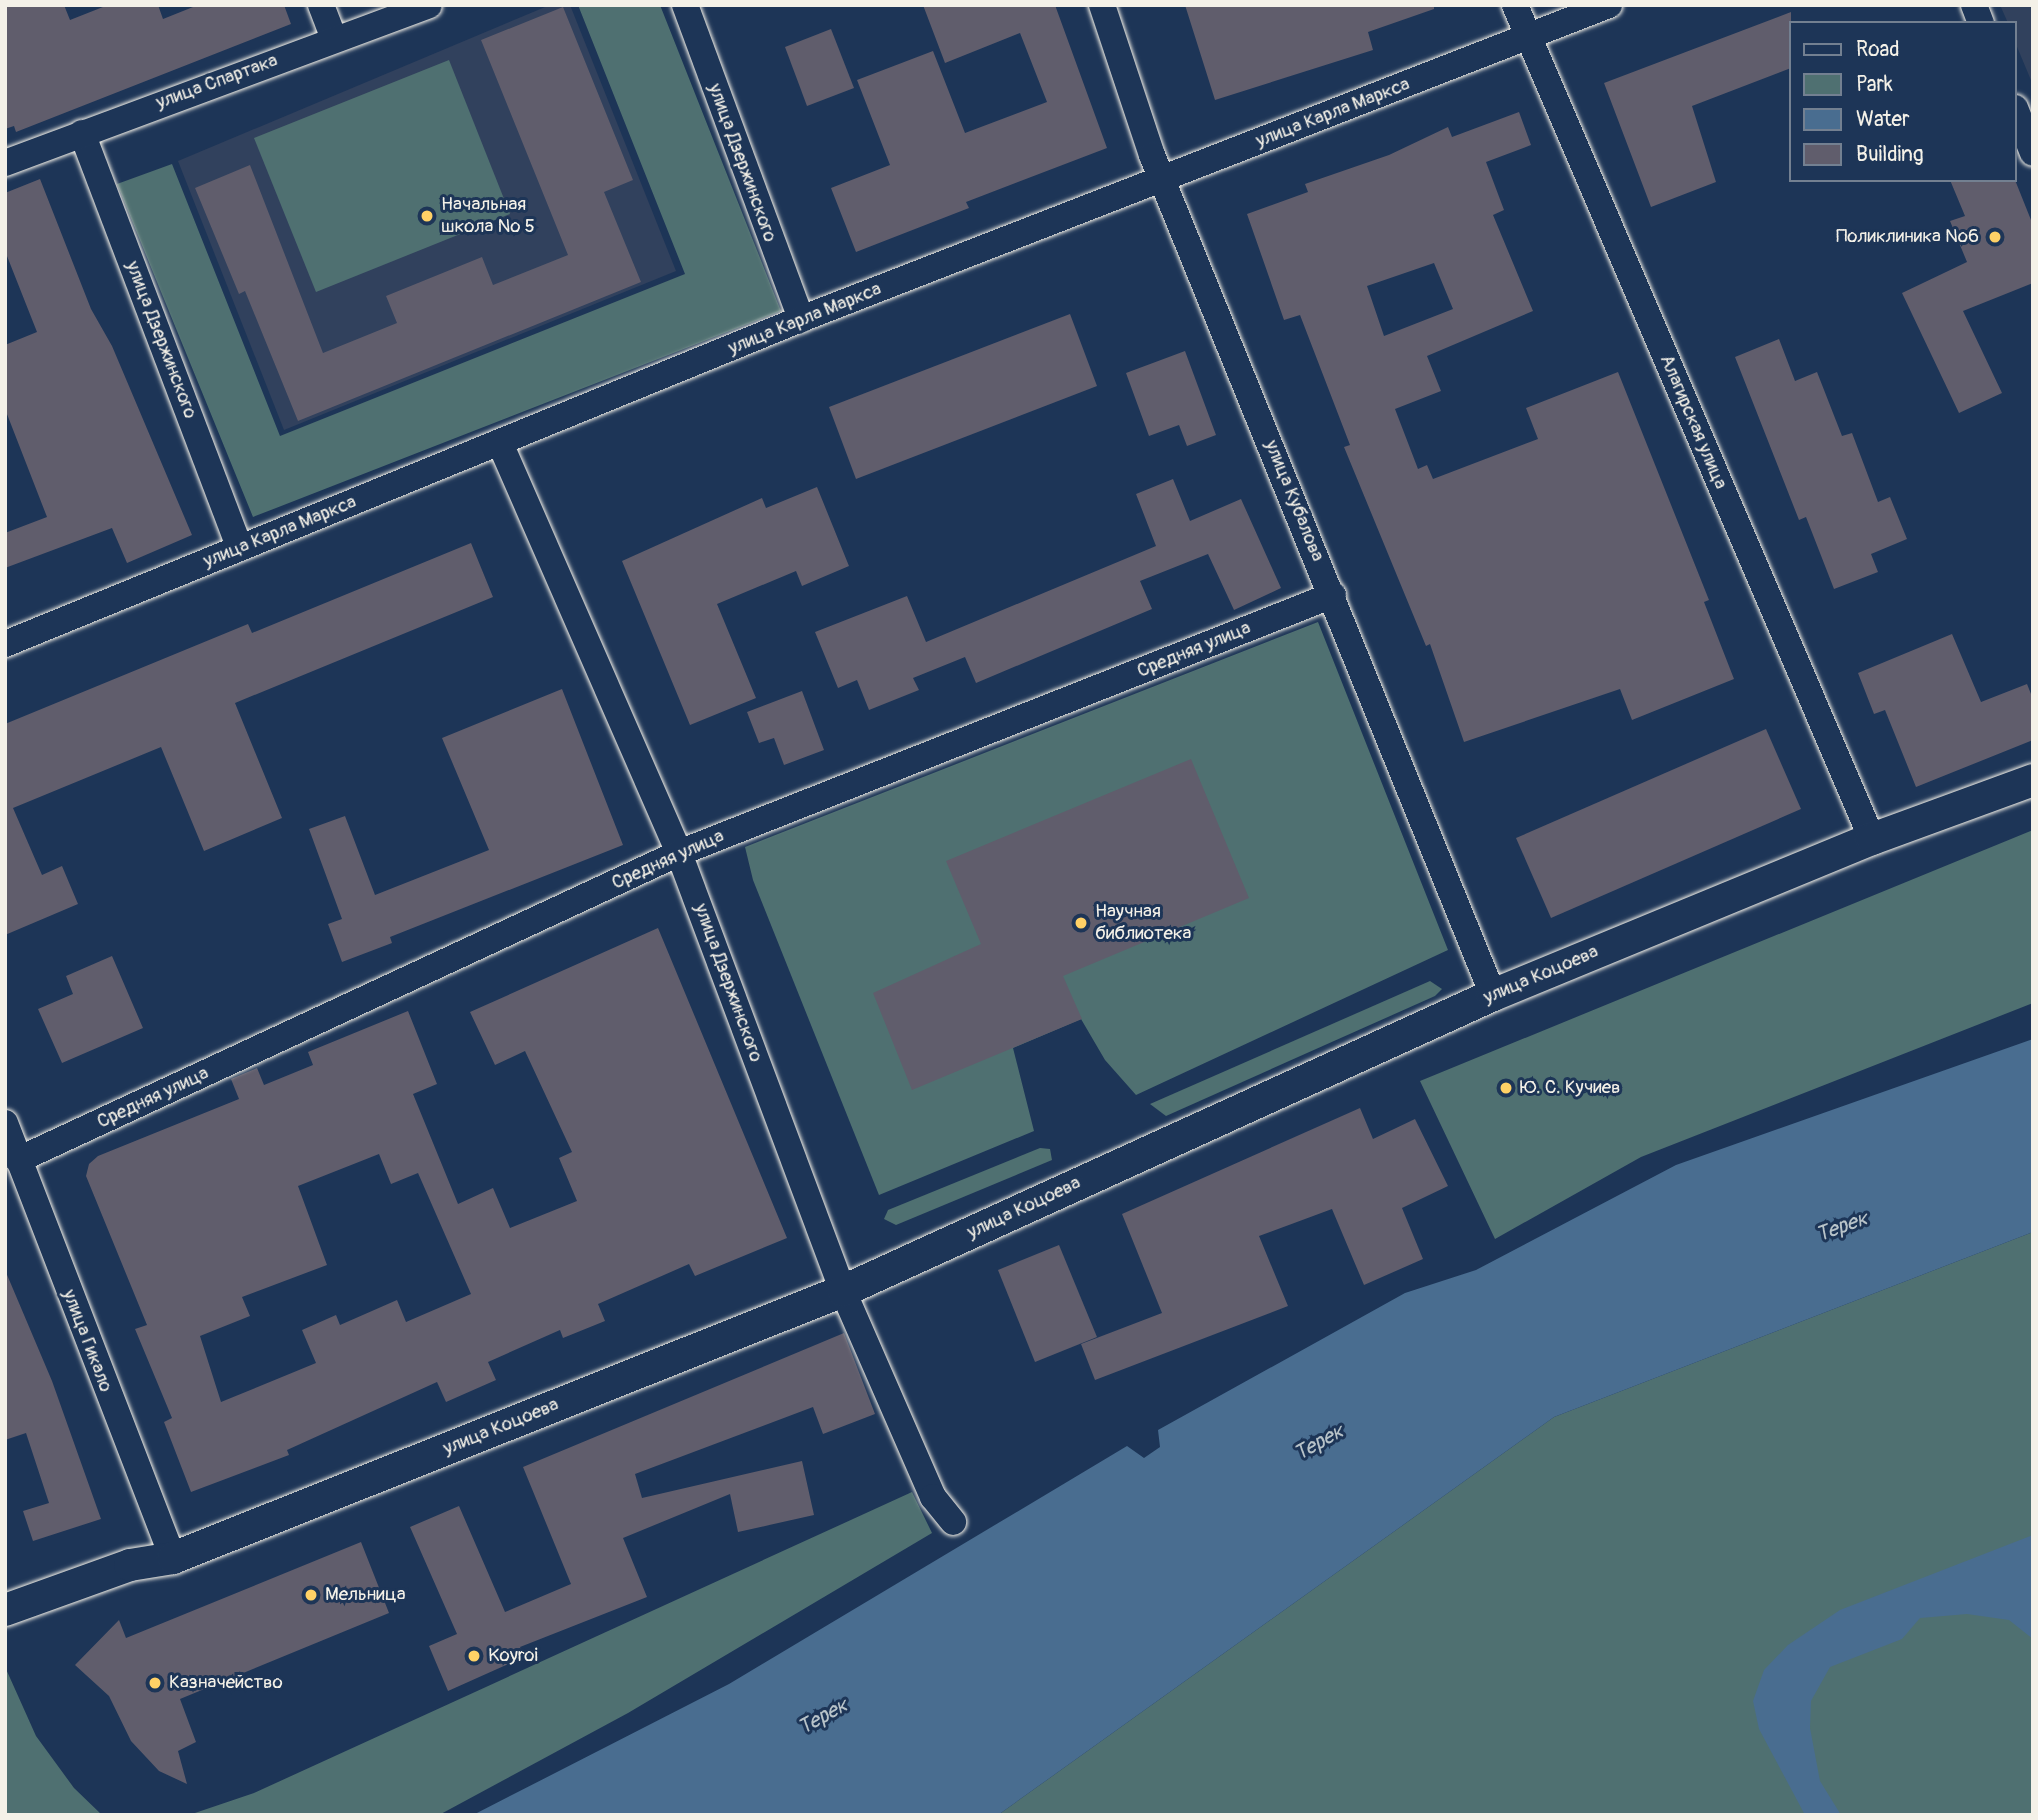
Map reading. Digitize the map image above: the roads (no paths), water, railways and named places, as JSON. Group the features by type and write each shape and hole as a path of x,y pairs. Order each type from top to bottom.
{"street":[{"path":"321,5 334,39"},
{"name":"улица Спартака","path":"5,163 429,5"},
{"name":"улица Дзержинского","path":"685,5 801,319"},
{"name":"улица Кубалова","path":"1102,5 1162,179 1493,995"},
{"name":"Алагирская улица","path":"1515,5 1872,839"},
{"name":"улица Карла Маркса","path":"5,644 801,319 1609,5"},
{"path":"2017,113 2033,153"},
{"name":"улица Дзержинского","path":"82,133 240,548"},
{"name":"улица Дзержинского","path":"500,443 679,853 843,1291 933,1497 953,1522"},
{"name":"Средняя улица","path":"18,1160 679,853 1333,595"},
{"name":"улица Коцоева","path":"5,1610 130,1565 173,1558 843,1291 1493,995 1872,839 2033,780"},
{"name":"улица Гикало","path":"5,1123 173,1558"}],"water":[{"name":"Терек","path":"2033,1039 2033,1232 1554,1417 998,1815 473,1815 729,1684 1127,1446 1144,1458 1160,1447 1158,1430 1405,1293 1476,1270 1676,1165"},
{"path":"2033,1535 2033,1639 2009,1620 1967,1614 1920,1618 1902,1639 1830,1667 1811,1701 1810,1728 1820,1781 1841,1815 1805,1815 1759,1729 1753,1701 1764,1670 1788,1645 1840,1610"}],"place":[{"name":"Начальная школа № 5","path":"427,216"},
{"name":"Поликлиника №6","path":"1995,237"},
{"name":"Научная библиотека","path":"1081,923"},
{"name":"Ю. С. Кучиев","path":"1506,1088"},
{"name":"Мельница","path":"311,1595"},
{"name":"Koyroi","path":"474,1656"},
{"name":"Казначейство","path":"155,1683"}]}
